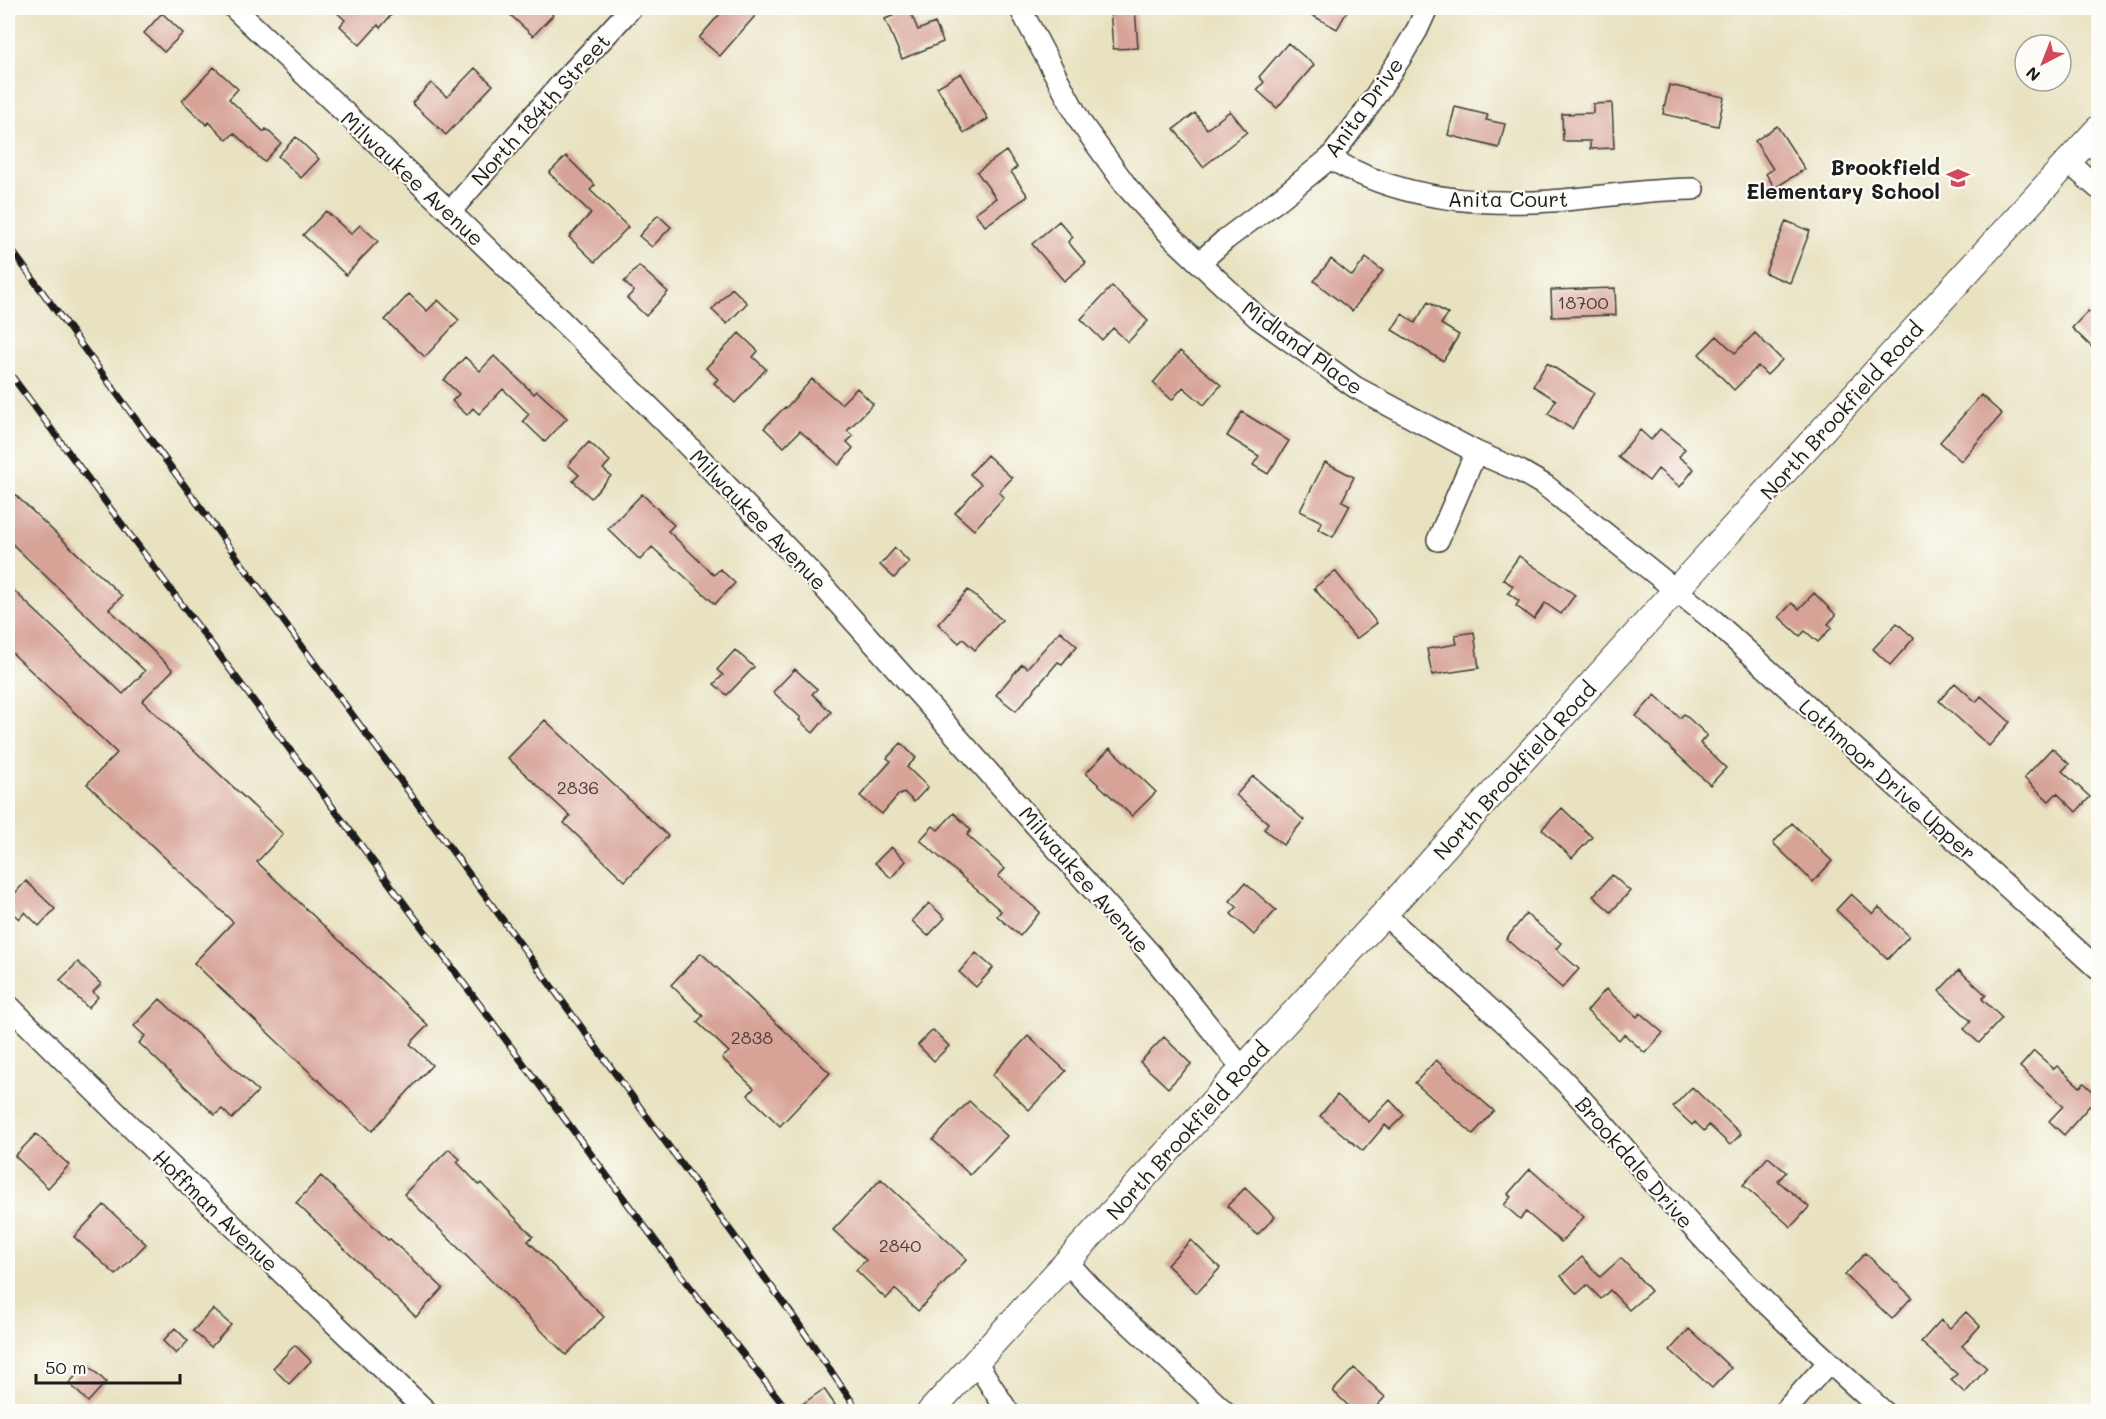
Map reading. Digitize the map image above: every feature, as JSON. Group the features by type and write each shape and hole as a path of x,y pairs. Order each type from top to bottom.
{"street":[{"name":"Milwaukee Avenue","path":"234,8 450,212 665,422 819,581 1153,957 1243,1069"},
{"name":"North 184th Street","path":"450,212 560,85 631,8"},
{"name":"Midland Place","path":"1020,8 1081,123 1127,188 1173,238 1258,318 1355,387 1476,452 1520,471 1546,486 1675,591"},
{"name":"Anita Drive","path":"1200,262 1330,158 1362,116 1399,60 1427,8"},
{"name":"North Brookfield Road","path":"930,1412 2098,129"},
{"name":"Anita Court","path":"1330,158 1355,173 1393,186 1432,196 1470,201 1549,201 1666,189 1692,189"},
{"path":"2068,162 2098,188"},
{"path":"1438,540 1476,452"},
{"name":"Lothmoor Drive Upper","path":"1675,591 1713,620 1782,681 2098,969"},
{"name":"Brookdale Drive","path":"1384,914 1567,1084 1630,1153 1699,1235 1760,1297 1884,1412"},
{"name":"Hoffman Avenue","path":"8,1005 155,1151 427,1412"},
{"path":"1067,1263 1125,1321 1225,1412"},
{"path":"976,1362 1008,1412"},
{"path":"1784,1412 1829,1362"}],"building":[{"path":"332,8 384,8 392,14 380,28 378,25 360,45 340,26 345,20"},
{"path":"503,8 545,8 553,15 533,36"},
{"path":"725,8 762,8 720,56 699,38"},
{"path":"1110,8 1135,8 1138,48 1113,49"},
{"path":"1299,8 1349,8 1337,29"},
{"path":"909,9 918,30 935,23 943,42 902,59 885,19"},
{"path":"162,13 183,33 164,52 144,33"},
{"path":"1288,43 1314,65 1277,108 1257,90 1264,82 1259,77"},
{"path":"214,67 238,89 229,99 264,132 266,129 281,143 264,162 234,133 227,140 209,122 207,125 182,101"},
{"path":"475,68 493,85 446,135 412,103 431,83 447,97"},
{"path":"961,73 988,119 964,133 937,87"},
{"path":"1669,85 1724,97 1718,126 1663,114"},
{"path":"1612,103 1614,148 1590,149 1590,141 1563,141 1562,114 1593,113 1593,104"},
{"path":"1455,107 1488,115 1486,120 1505,124 1499,148 1448,135"},
{"path":"1230,111 1247,132 1203,167 1174,129 1195,113 1207,129"},
{"path":"1777,126 1805,169 1775,188 1766,174 1773,169 1755,141"},
{"path":"296,137 319,159 301,178 278,156"},
{"path":"1006,151 1017,167 1011,172 1028,196 985,226 975,213 996,198 977,172"},
{"path":"566,156 595,185 590,190 628,227 595,262 569,237 591,213 549,173"},
{"path":"326,211 351,234 360,225 378,241 346,275 303,235"},
{"path":"658,215 671,227 652,247 639,236"},
{"path":"1059,221 1073,237 1068,242 1086,263 1064,281 1032,244"},
{"path":"1786,221 1810,231 1790,283 1765,273"},
{"path":"1366,258 1383,271 1352,311 1314,281 1331,259 1352,276"},
{"path":"639,266 668,292 646,316 627,298 634,291 624,282"},
{"path":"1112,286 1148,321 1128,342 1113,328 1102,340 1081,319"},
{"path":"732,288 747,303 727,324 712,310"},
{"path":"1615,288 1616,315 1552,317 1551,290"},
{"path":"409,294 427,311 438,300 459,320 425,357 385,320"},
{"path":"1428,302 1448,314 1441,324 1459,335 1443,361 1392,330 1402,314 1415,323"},
{"path":"2088,311 2098,320 2098,353 2072,328"},
{"path":"739,333 758,351 753,357 766,369 735,403 714,383 718,379 706,368"},
{"path":"1755,333 1782,360 1767,375 1758,366 1734,390 1699,354 1717,336 1735,353"},
{"path":"1180,351 1221,385 1204,405 1183,387 1172,400 1153,383"},
{"path":"494,356 534,394 537,391 567,418 545,442 523,421 529,414 503,389 479,414 473,408 467,415 452,401 459,394 444,380 465,357 480,371"},
{"path":"1547,363 1594,393 1572,429 1548,414 1556,400 1533,386"},
{"path":"812,379 841,404 857,388 873,404 847,431 853,436 847,442 853,448 839,465 800,431 784,447 764,428"},
{"path":"1981,395 2002,414 1961,461 1940,442"},
{"path":"1242,412 1289,441 1268,474 1253,465 1259,456 1227,436"},
{"path":"1660,429 1685,449 1679,457 1694,469 1680,487 1658,469 1649,481 1618,457 1640,430 1651,440"},
{"path":"589,442 610,461 603,469 611,476 591,498 573,481 579,475 568,465"},
{"path":"987,455 1012,478 999,492 1004,497 974,530 955,513 981,484 970,474"},
{"path":"1325,462 1354,477 1342,501 1350,505 1333,537 1318,529 1322,522 1300,511"},
{"path":"8,488 122,596 109,609 173,670 142,701 283,834 257,862 428,1025 410,1044 432,1065 372,1131 194,963 233,922 87,784 117,753 8,649 8,585 123,694 145,671 8,540"},
{"path":"642,494 674,525 668,531 714,575 720,569 735,583 715,604 652,547 640,560 608,529"},
{"path":"895,548 909,562 894,578 880,565"},
{"path":"1519,556 1575,595 1561,614 1545,603 1534,619 1516,606 1519,601 1508,593 1513,586 1503,579"},
{"path":"1335,571 1377,623 1356,639 1314,588"},
{"path":"968,590 1002,620 975,650 963,639 959,643 938,624"},
{"path":"1814,593 1836,615 1828,624 1832,627 1818,642 1805,631 1800,636 1779,617 1792,603 1799,609"},
{"path":"1897,623 1914,638 1890,665 1873,649"},
{"path":"1060,631 1077,646 1062,664 1058,662 1016,711 996,695 1022,664 1027,668"},
{"path":"1474,632 1479,668 1432,675 1427,649 1457,644 1455,635"},
{"path":"735,650 754,667 727,695 714,684 723,675 717,670"},
{"path":"795,669 817,689 812,694 831,712 813,733 799,720 801,718 773,692"},
{"path":"1955,683 1976,702 1981,696 2010,722 1989,746 1939,701"},
{"path":"1655,695 1680,718 1684,714 1707,735 1700,743 1726,768 1710,785 1636,716"},
{"path":"545,720 668,836 625,881 564,823 570,816 508,758"},
{"path":"901,743 916,758 907,767 928,787 914,802 904,792 899,794 882,814 860,796 891,761 887,758"},
{"path":"1110,748 1156,792 1132,816 1086,773"},
{"path":"2052,748 2069,764 2062,771 2090,797 2076,812 2057,793 2049,801 2024,778"},
{"path":"1253,776 1304,820 1283,845 1264,829 1268,823 1236,795"},
{"path":"1562,808 1592,837 1572,858 1542,829"},
{"path":"954,813 971,830 967,835 1005,869 998,876 1040,912 1020,936 997,916 1001,911 920,840 933,826 938,830"},
{"path":"1792,823 1832,861 1813,882 1773,843"},
{"path":"891,847 906,861 891,878 875,863"},
{"path":"1612,875 1630,891 1611,912 1593,896"},
{"path":"26,881 55,909 39,926 25,912 19,919 8,909 8,901"},
{"path":"1245,883 1276,910 1254,935 1231,914 1237,907 1230,901"},
{"path":"1851,894 1873,914 1879,907 1909,936 1888,959 1836,910"},
{"path":"929,903 945,918 928,936 912,921"},
{"path":"1526,914 1561,943 1556,949 1579,969 1562,988 1506,939"},
{"path":"701,953 830,1073 780,1126 748,1095 754,1088 722,1058 729,1052 697,1022 703,1016 671,985"},
{"path":"976,953 993,968 976,987 959,972"},
{"path":"78,962 101,984 93,992 98,997 88,1008 60,980"},
{"path":"1959,970 1986,995 1982,999 2002,1018 1979,1043 1964,1029 1971,1021 1939,991"},
{"path":"1606,989 1637,1017 1640,1013 1663,1033 1645,1053 1624,1034 1619,1040 1587,1011"},
{"path":"160,999 258,1091 232,1119 222,1109 215,1115 139,1043 145,1036 134,1026"},
{"path":"933,1030 949,1046 934,1061 918,1045"},
{"path":"1028,1036 1066,1071 1029,1110 992,1075"},
{"path":"1164,1037 1191,1064 1168,1088 1140,1062"},
{"path":"2034,1051 2054,1069 2057,1066 2080,1087 2084,1083 2098,1096 2064,1135 2049,1121 2063,1106 2020,1067"},
{"path":"1436,1060 1494,1111 1473,1134 1415,1083"},
{"path":"1692,1087 1741,1134 1730,1145 1709,1125 1704,1131 1695,1122 1692,1125 1673,1107"},
{"path":"1337,1095 1369,1122 1390,1100 1404,1115 1390,1129 1385,1125 1363,1151 1320,1116"},
{"path":"969,1101 1007,1136 970,1175 933,1140"},
{"path":"36,1134 69,1165 48,1188 15,1156"},
{"path":"449,1149 460,1159 457,1162 479,1185 481,1183 533,1236 528,1241 604,1317 566,1355 404,1194"},
{"path":"1768,1157 1786,1172 1778,1181 1809,1207 1791,1227 1743,1185"},
{"path":"1530,1169 1584,1217 1561,1242 1526,1212 1520,1219 1504,1205 1511,1197 1508,1194"},
{"path":"321,1176 388,1240 390,1239 443,1288 416,1317 296,1203"},
{"path":"881,1179 967,1259 918,1311 895,1289 886,1299 856,1270 866,1260 833,1230"},
{"path":"1245,1188 1275,1217 1257,1235 1227,1206"},
{"path":"104,1205 146,1244 116,1275 74,1237"},
{"path":"1191,1240 1220,1268 1197,1293 1167,1265"},
{"path":"1865,1253 1912,1297 1892,1319 1845,1275"},
{"path":"1582,1257 1600,1277 1621,1258 1651,1291 1629,1310 1610,1290 1601,1299 1587,1285 1577,1294 1561,1276"},
{"path":"213,1309 231,1325 211,1347 193,1331"},
{"path":"1966,1312 1980,1326 1962,1346 1987,1368 1965,1393 1951,1380 1957,1374 1921,1342 1941,1320 1950,1328"},
{"path":"175,1328 188,1341 176,1354 163,1341"},
{"path":"1689,1329 1731,1368 1712,1388 1670,1350"},
{"path":"295,1345 311,1361 289,1384 273,1368"},
{"path":"87,1364 106,1382 88,1402 69,1383"},
{"path":"1354,1368 1385,1397 1371,1412 1355,1412 1333,1391"},
{"path":"824,1389 840,1412 791,1412"}],"railway":[{"path":"8,245 793,1316 859,1412"},
{"path":"8,371 686,1282 789,1412"}],"place":[{"name":"Brookfield Elementary School","path":"1958,178"}]}
